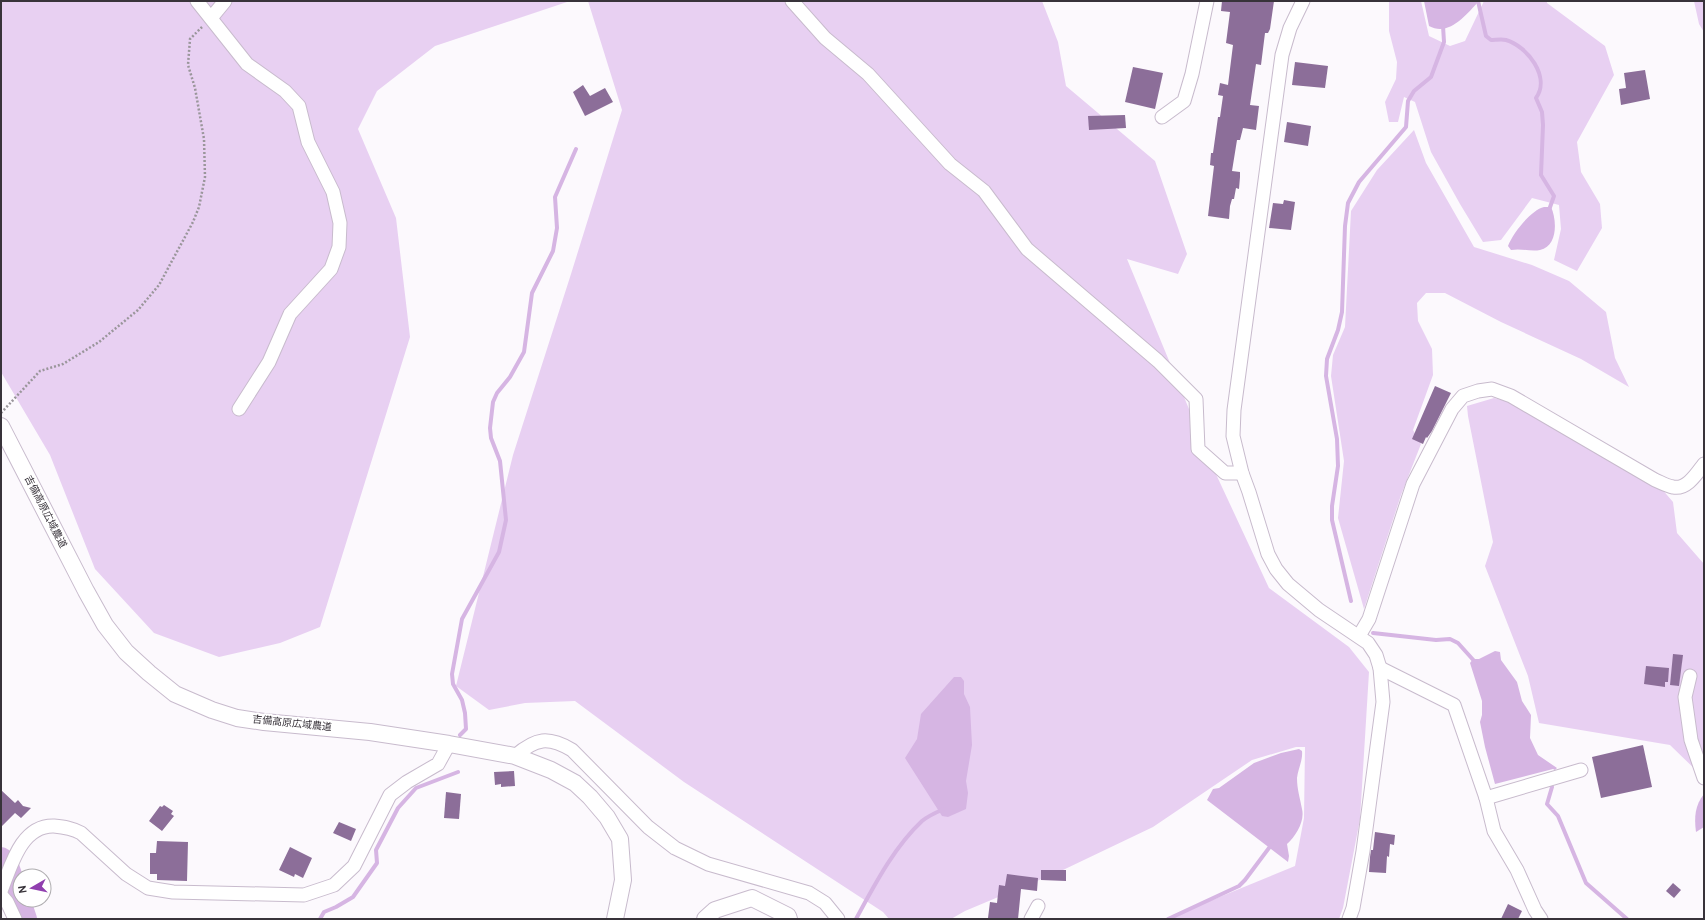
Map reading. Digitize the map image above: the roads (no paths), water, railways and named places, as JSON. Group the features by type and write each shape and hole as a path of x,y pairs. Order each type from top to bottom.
{"street":[{"path":"197,1 247,64 285,91 299,106 308,142 333,192 340,223 339,247 331,269 290,314 269,362 239,409"},
{"path":"210,18 225,1"},
{"path":"792,1 825,38 868,74 950,164 984,191 1027,249 1158,361 1196,399 1198,449 1225,473 1242,472"},
{"path":"1162,117 1184,101 1192,74 1207,1"},
{"path":"1298,3 1282,54 1234,410 1233,436 1242,472 1268,554 1276,569 1288,584 1319,610 1368,643 1376,654 1380,668 1383,702 1363,851 1353,908 1349,919"},
{"path":"1359,636 1369,619 1413,484 1442,426 1452,409 1464,396 1478,391 1492,389 1512,396 1655,480 1673,488 1682,486 1689,482 1704,464"},
{"name":"吉備高原広域農道","path":"1,426 82,584 105,625 126,652 149,674 175,694 212,710 237,718 370,732 449,744 514,756 551,770 575,783 590,797 608,817 620,839 623,880 615,919"},
{"path":"1380,668 1454,704 1486,798 1494,831 1517,870 1535,910 1541,919"},
{"path":"1690,676 1684,697 1691,740 1704,778"},
{"path":"514,756 527,746 545,740 561,744 572,750 648,827 675,848 708,864 809,893 825,903 838,919"},
{"path":"3,885 21,845 32,833 50,826 74,829 81,833 126,874 148,888 173,892 304,895 334,885 354,866 390,795 407,782 438,764 449,744"},
{"path":"1486,798 1582,770"},
{"path":"1,895 15,919"},
{"path":"706,919 715,910 752,898 788,916 789,919"},
{"path":"1031,919 1038,906"}],"waterway":[{"path":"1478,1 1486,36 1491,40 1506,40 1514,43 1529,55 1539,72 1541,81 1540,90 1536,98 1542,112 1543,125 1541,175 1554,196 1549,210"},
{"path":"1351,601 1332,520 1332,506 1338,466 1337,439 1326,376 1327,359 1338,330 1342,312 1345,226 1348,203 1359,182 1406,127 1408,101 1414,91 1431,77 1444,42 1443,26"},
{"path":"460,735 466,729 465,713 462,700 453,684 452,674 462,619 499,552 506,520 500,461 491,438 490,428 493,402 497,393 510,377 524,352 532,293 553,251 557,228 555,197 576,149"},
{"path":"1373,633 1436,640 1450,639 1458,643 1476,663"},
{"path":"320,919 324,912 353,897 377,863 376,850 398,808 416,788 458,772"},
{"path":"1552,787 1547,804 1558,816 1586,883 1627,919"},
{"path":"856,919 885,867 902,843 922,821 944,809"},
{"path":"1168,919 1239,886 1272,844"},
{"path":"1,859 6,863 25,919"}]}
